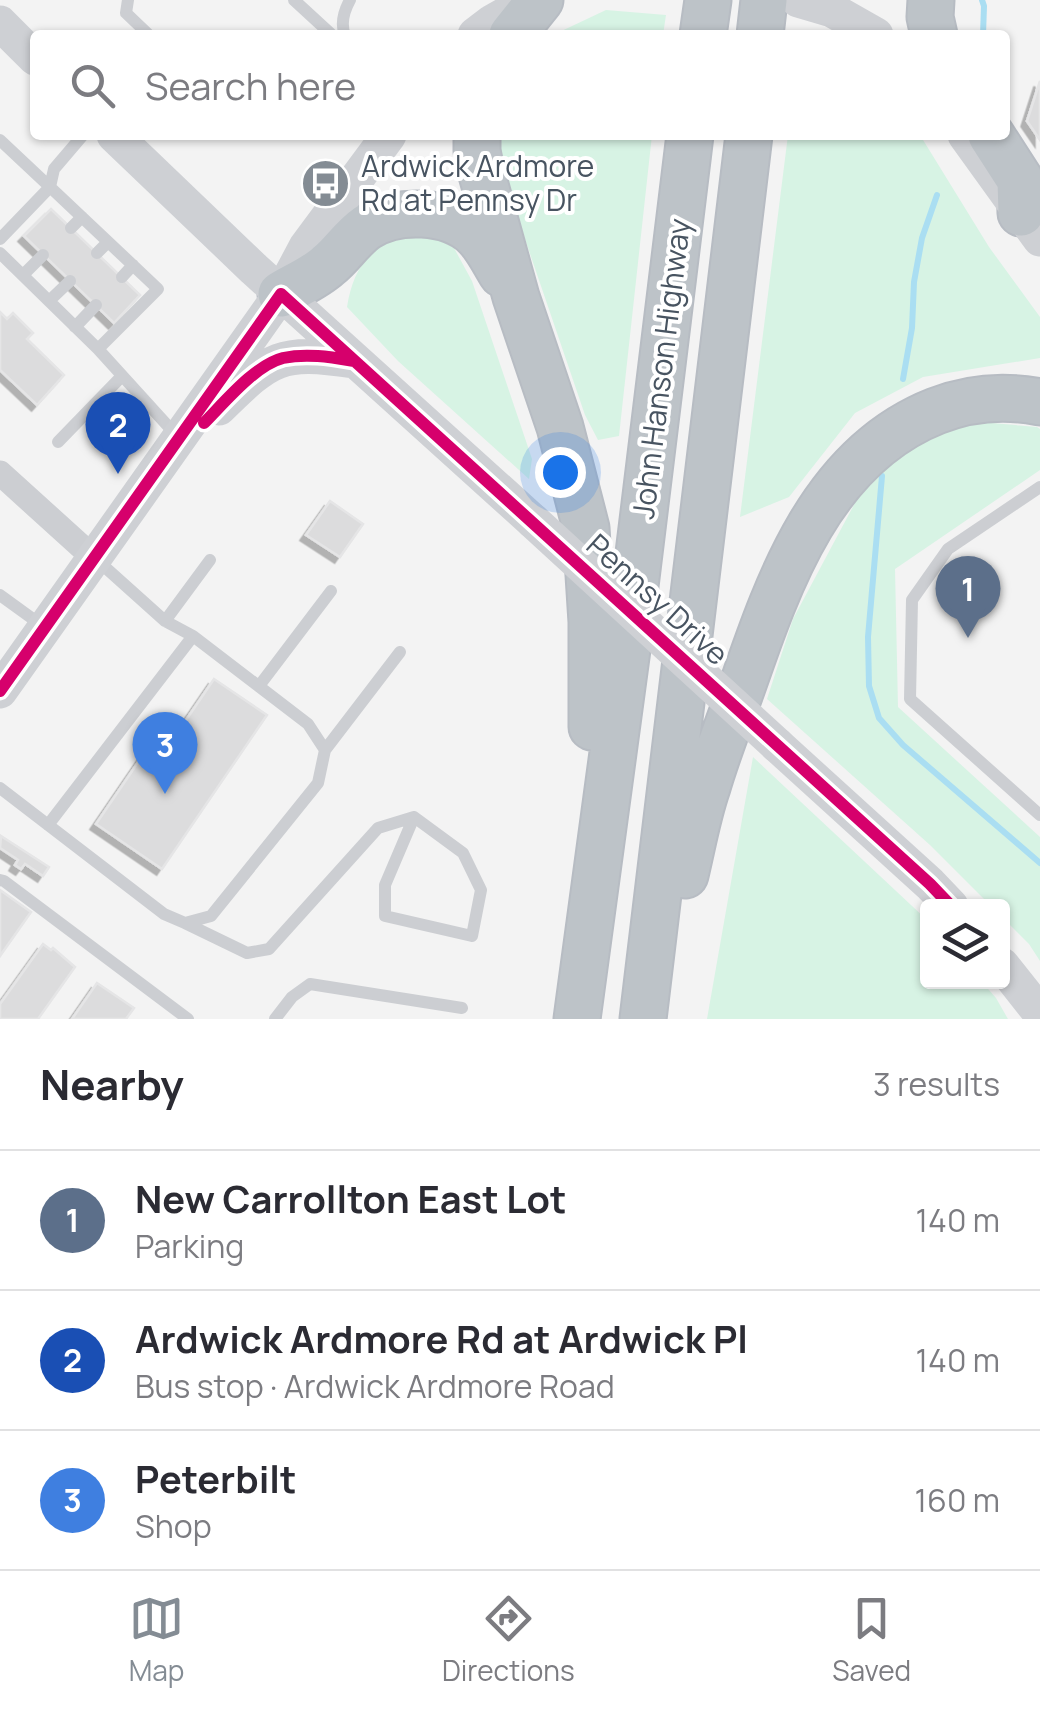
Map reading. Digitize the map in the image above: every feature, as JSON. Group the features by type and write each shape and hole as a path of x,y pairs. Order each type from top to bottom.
{"highway":[{"path":"516,30 540,0"},
{"path":"704,30 708,0"},
{"path":"761,30 764,0"},
{"path":"932,0 933,30"},
{"path":"477,140 481,171 516,297 560,428 586,528 592,622 592,900"},
{"name":"John Hanson Highway","path":"577,1019 689,140"},
{"name":"John Hanson Highway","path":"642,1019 748,140"},
{"path":"995,140 1020,180 1030,226"},
{"path":"281,294 329,265 347,244 382,218 424,214 448,219 476,236 516,297"},
{"path":"654,1019 706,790 762,629 811,523 835,487 864,457 908,423 950,405 988,398 1040,402"}],"main road":[{"path":"482,30 531,0"},
{"path":"798,0 832,10 867,30"},
{"path":"0,23 30,53"},
{"name":"Pennsy Drive","path":"119,140 281,294 944,899"},
{"path":"2,685 46,629 281,294 306,247 385,140"},
{"path":"969,140 1030,226"},
{"path":"170,452 252,375 279,359 316,355 354,361"},
{"path":"1010,975 1040,1012"}],"street":[{"path":"0,473 95,559"}],"lane":[{"path":"128,0 126,13 144,30"},
{"path":"294,0 327,30"},
{"path":"343,30 344,12 350,0"},
{"path":"0,140 158,289 98,350"},
{"path":"0,239 50,187 54,169 80,140"},
{"path":"71,228 82,217"},
{"path":"97,254 108,242"},
{"path":"0,252 122,376 170,452"},
{"path":"23,275 43,255"},
{"path":"122,277 133,266"},
{"path":"49,302 70,280"},
{"path":"75,327 96,305"},
{"path":"58,442 122,376"},
{"path":"1040,487 948,549 912,600 910,699 1040,815"},
{"path":"95,559 165,621 193,636 308,724 325,750"},
{"path":"165,621 210,560"},
{"path":"259,686 332,591"},
{"path":"0,595 46,629"},
{"path":"48,824 193,636"},
{"path":"186,923 212,916 318,782 325,750 400,652"},
{"path":"0,788 164,914 248,953 269,950 378,828 414,817"},
{"path":"414,817 463,853 482,890 472,936 385,916 385,885 414,817"},
{"path":"0,880 188,1019"},
{"path":"275,1019 292,997 310,984 444,1012 462,1008"}],"green space":[{"path":"606,10 666,15 664,30 564,30"},
{"path":"496,140 651,140 619,436 598,440 585,415 497,157"},
{"path":"787,140 923,140 989,247 1040,317 1040,358 923,377 855,413 789,497 740,517"},
{"path":"399,231 429,232 454,248 472,281 532,459 529,479 398,361 347,307 353,282 364,262"},
{"path":"945,419 1040,429 1040,470 895,569 898,707 1040,837 1040,961 1010,925 1010,899 984,899 930,845 767,699 793,619 856,501 901,450"},
{"path":"753,757 920,913 920,989 988,989 1008,1019 707,1019"}],"building":[{"path":"1040,81 1040,140 1027,121"},
{"path":"51,209 140,295 114,323 24,236"},
{"path":"0,312 7,319 13,313 33,333 27,339 64,375 37,405 0,370"},
{"path":"330,501 363,524 340,557 306,535"},
{"path":"214,679 267,715 162,869 96,824 143,755 156,764"},
{"path":"1,836 49,867 43,876 25,864 21,869 15,865 18,860 0,848"},
{"path":"0,890 31,912 0,956"},
{"path":"43,944 75,967 38,1019 0,1019 0,1004"},
{"path":"97,983 134,1008 126,1019 72,1019"}],"waterway":[{"path":"982,0 983,30"},
{"path":"903,379 922,238 937,195"},
{"path":"882,476 868,637 869,686 879,718 903,745 1040,863"}],"cycle path":[{"path":"0,691 281,294 944,899"},
{"path":"204,423 240,386 272,362 301,356 354,361"}],"place":[{"name":"Ardwick Ardmore Rd at Pennsy Dr","path":"326,184"},
{"name":"Ardwick Ardmore Rd at Ardwick Pl","path":"118,474"},
{"name":"New Carrollton East Lot","path":"968,638"},
{"name":"Peterbilt","path":"165,794"}]}
